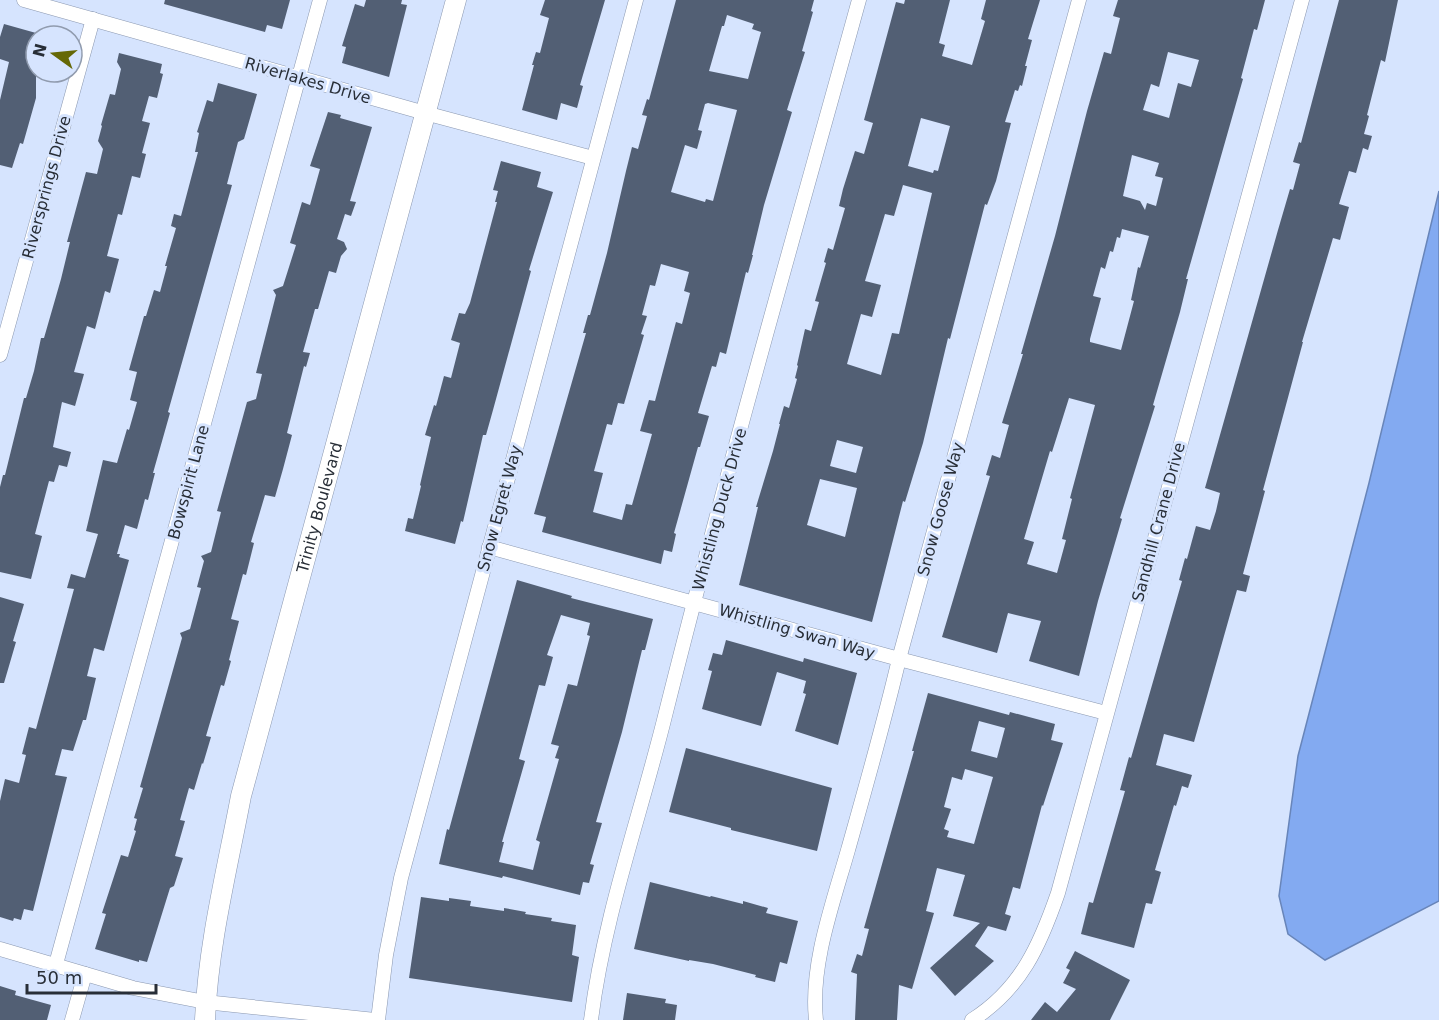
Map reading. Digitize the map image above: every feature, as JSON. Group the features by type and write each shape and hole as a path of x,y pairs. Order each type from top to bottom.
{"main road":[{"name":"Trinity Boulevard","path":"205,1011 219,906 241,796 456,0"}],"street":[{"name":"Riverlakes Drive","path":"24,0 593,158"},
{"name":"Bowspirit Lane","path":"56,964 320,0"},
{"name":"Snow Egret Way","path":"376,1020 401,878 636,0"},
{"name":"Whistling Duck Drive","path":"591,1020 609,919 665,719 693,602 859,0"},
{"name":"Snow Goose Way","path":"816,1020 815,998 824,934 883,727 899,659 1079,0"},
{"name":"Sandhill Crane Drive","path":"972,1020 1002,996 1021,975 1048,923 1302,0"},
{"name":"Riversprings Drive","path":"0,355 93,19"},
{"name":"Whistling Swan Way","path":"489,547 1106,713"},
{"path":"0,949 56,964 205,1011 376,1020"},
{"path":"72,1020 85,974"}],"water":[{"path":"1439,191 1439,901 1325,960 1288,934 1279,896 1298,756 1369,483"}],"building":[{"path":"165,0 290,0 282,29 267,25 265,32 164,4"},
{"path":"366,0 402,0 401,4 407,5 389,77 342,63 346,47 342,46 355,4 364,7"},
{"path":"545,0 605,0 580,85 583,86 577,108 561,103 557,120 522,110 534,65 532,65 536,52 540,53 549,18 540,15"},
{"path":"676,0 814,0 802,51 805,52 787,110 792,112 764,205 726,354 720,352 716,367 712,366 698,413 709,416 674,533 676,534 672,552 664,550 661,564 542,532 546,517 534,514 586,333 583,333 607,253 632,147 638,149 647,116 642,115 647,99 649,100","holes":["727,15 754,24 752,29 761,32 748,79 709,71","705,104 737,110 713,201 706,199 705,202 671,192 685,145 697,149 702,131 698,130","661,264 689,272 684,291 690,293 682,324 676,322 655,401 649,400 640,431 652,434 632,505 626,504 622,520 593,512 603,473 594,471 607,424 612,425 618,403 624,404 644,335 641,334 647,316 642,315 650,285 655,286"]},
{"path":"905,0 950,0 939,43 945,45 942,56 972,65 985,21 981,19 986,0 1040,0 1028,39 1032,40 1022,86 1020,85 1018,91 1015,90 1005,122 1011,123 996,181 987,205 985,204 950,339 948,338 923,443 905,502 903,501 872,622 739,585 758,507 756,507 784,406 789,408 797,379 795,378 797,365 805,329 811,331 819,302 815,301 826,263 824,262 828,248 833,250 845,208 839,206 843,189 855,151 864,154 873,123 864,120 896,2 904,4","holes":["921,118 950,126 938,171 934,170 933,173 908,166","903,185 932,193 899,334 892,333 881,375 847,364 861,314 872,317 881,285 865,281 885,214 894,216","837,440 863,447 856,473 830,466","820,479 857,488 845,537 807,525"]},
{"path":"1118,0 1265,0 1257,30 1254,29 1241,78 1243,79 1186,279 1188,279 1180,312 1153,405 1155,406 1120,518 1122,519 1079,676 1029,661 1041,621 1008,613 997,653 942,637 990,476 986,475 992,455 1000,458 1009,425 1002,423 1023,354 1021,354 1055,236 1087,111 1104,52 1111,54 1120,18 1113,16","holes":["1168,52 1199,60 1191,87 1178,83 1169,118 1143,110 1151,84 1159,87","1132,155 1159,163 1155,176 1163,178 1156,206 1147,203 1145,210 1140,201 1123,196","1122,229 1149,236 1140,268 1138,267 1131,300 1134,301 1121,350 1090,342 1101,298 1093,296 1101,267 1105,269 1110,251 1113,252 1117,237 1120,238","1069,398 1095,405 1070,498 1072,499 1062,539 1066,540 1057,573 1027,564 1034,542 1024,539 1050,451 1052,452"]},
{"path":"1339,0 1398,0 1385,62 1381,60 1367,115 1369,116 1364,134 1372,136 1368,150 1363,148 1356,173 1349,171 1339,204 1349,207 1340,240 1333,238 1302,342 1243,574 1250,576 1246,592 1237,590 1194,742 1164,734 1156,765 1192,775 1188,788 1182,786 1176,806 1174,805 1155,870 1161,872 1152,904 1146,903 1134,948 1081,934 1089,902 1093,903 1125,791 1120,790 1182,581 1179,580 1185,558 1187,559 1196,526 1210,530 1216,511 1220,493 1205,488 1290,189 1293,190 1300,164 1293,162 1299,142 1301,143"},
{"path":"4,24 24,30 24,84 36,84 36,98 23,144 20,143 12,168 0,165 0,100 9,62 0,59 0,37"},
{"path":"119,53 162,64 160,73 163,74 157,98 149,96 142,121 150,123 142,153 146,154 140,178 132,176 122,215 118,214 107,256 119,259 110,293 105,291 95,329 87,326 74,372 84,374 75,406 62,402 53,447 71,452 67,467 59,465 54,482 49,481 35,534 42,536 31,579 0,572 0,487 24,398 26,398 34,371 41,338 44,338 61,279 70,242 67,242 86,172 97,174 103,149 98,141 110,94 115,95 121,69 117,62"},
{"path":"218,83 257,94 244,139 238,142 227,184 232,185 168,412 170,413 148,500 145,499 137,529 125,525 117,554 129,560 104,651 94,648 87,676 96,678 86,720 83,720 73,751 62,749 55,775 67,777 33,911 24,909 21,920 14,918 13,921 0,917 0,801 5,779 19,783 26,755 22,754 29,727 36,729 74,589 67,588 71,574 85,578 98,534 86,531 103,460 117,463 127,429 129,430 137,402 130,400 137,372 129,370 154,290 160,292 176,228 171,226 174,214 181,216 198,152 195,152 199,133 197,132 207,100 213,102"},
{"path":"328,112 341,115 340,118 372,127 350,201 356,202 351,216 345,214 337,239 344,242 347,249 341,256 336,273 329,271 318,309 315,309 303,352 310,353 306,367 304,366 287,433 292,435 275,497 265,495 251,542 254,543 246,575 243,574 231,619 239,621 229,660 231,661 224,686 221,685 206,736 211,737 203,764 194,790 189,788 180,820 185,821 175,856 183,858 174,886 170,888 147,962 139,960 139,962 95,949 106,914 102,913 121,855 128,857 136,831 134,830 137,819 134,818 143,788 140,787 182,638 180,633 190,629 201,588 197,587 204,561 201,556 211,552 221,512 217,511 247,402 256,399 262,374 256,373 276,295 273,290 283,286 296,245 290,243 302,202 310,205 320,169 310,166"},
{"path":"501,161 541,172 537,187 553,192 529,270 531,271 486,435 483,435 463,522 461,521 455,544 405,531 408,518 413,519 421,486 431,437 425,435 444,376 451,378 460,343 451,340 459,313 465,314 470,303 497,202 495,202 498,191 493,190"},
{"path":"517,580 572,596 571,598 653,619 645,650 642,650 622,732 596,822 602,823 590,864 594,865 589,883 583,882 580,895 503,876 502,878 439,864 447,829 449,830","holes":["561,615 590,623 587,635 590,636 577,686 568,684 551,744 559,746 555,758 559,759 536,840 540,842 533,870 499,862 504,842 502,842 525,761 519,759 539,685 545,686 553,657 547,655"]},
{"path":"0,597 24,604 4,683 0,683"},
{"path":"726,640 803,662 804,658 857,673 838,745 795,731 806,694 803,693 806,681 777,672 761,726 702,709 712,671 708,670 713,653 722,655"},
{"path":"928,693 1009,715 1010,712 1055,724 1051,740 1063,743 1042,805 1020,889 1013,887 1005,914 1011,916 1006,931 988,926 975,946 994,961 955,996 930,968 980,923 953,916 965,875 937,868 926,911 934,913 912,989 899,985 897,1020 855,1020 857,974 851,972 857,954 862,956 869,929 864,928 914,751 912,751","holes":["979,721 1005,728 997,758 971,751","965,769 993,777 974,844 947,837 949,831 944,829 951,809 944,807 952,777 962,780"]},
{"path":"686,748 832,788 817,851 669,812"},
{"path":"650,882 743,904 743,901 768,908 766,913 798,921 787,964 780,962 775,982 713,964 634,949"},
{"path":"421,897 471,901 470,906 504,911 504,908 552,918 551,921 576,925 572,955 579,957 572,1002 409,978"},
{"path":"1075,951 1130,980 1110,1020 1031,1020 1045,1002 1057,1012 1076,989 1063,983 1070,970 1066,968"},
{"path":"0,986 16,991 15,995 51,1005 47,1020 0,1020"},
{"path":"627,993 666,999 665,1003 677,1005 675,1020 623,1020"}]}
